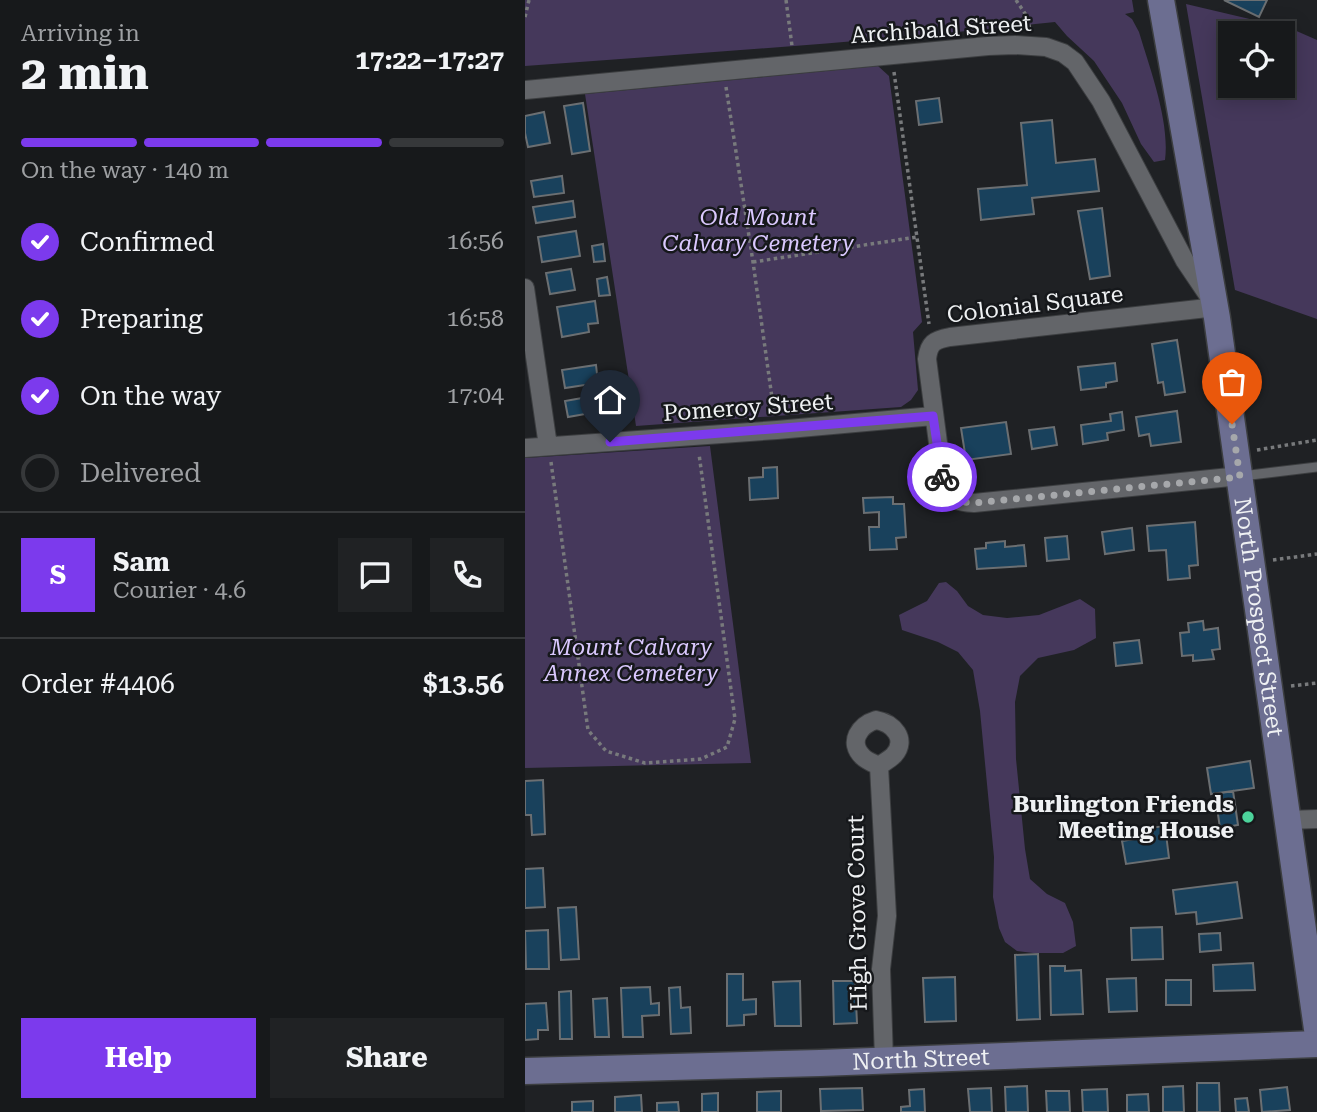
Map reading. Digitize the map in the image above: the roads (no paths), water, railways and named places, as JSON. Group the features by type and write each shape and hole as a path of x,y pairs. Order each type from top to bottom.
{"street":[{"name":"North Prospect Street","path":"1161,0 1216,307 1317,1029"},
{"name":"Archibald Street","path":"525,90 988,46 1047,47 1063,53 1075,62 1085,76 1101,101 1185,261 1216,307"},
{"path":"525,288 548,446"},
{"name":"Colonial Square","path":"1216,307 940,339 928,349 927,359 933,416 943,481 952,498 963,503 1240,477"},
{"name":"Pomeroy Street","path":"525,448 933,416"},
{"name":"High Grove Court","path":"879,766 887,916 881,969 884,1060"},
{"path":"1289,820 1317,819"},
{"name":"North Street","path":"525,1071 1317,1044"}],"lane":[{"path":"1240,477 1317,467"}],"place":[{"name":"Burlington Friends Meeting House","path":"1248,817"}],"park label":[{"name":"Old Mount Calvary Cemetery","path":"758,230"},
{"name":"Mount Calvary Annex Cemetery","path":"631,660"}]}
